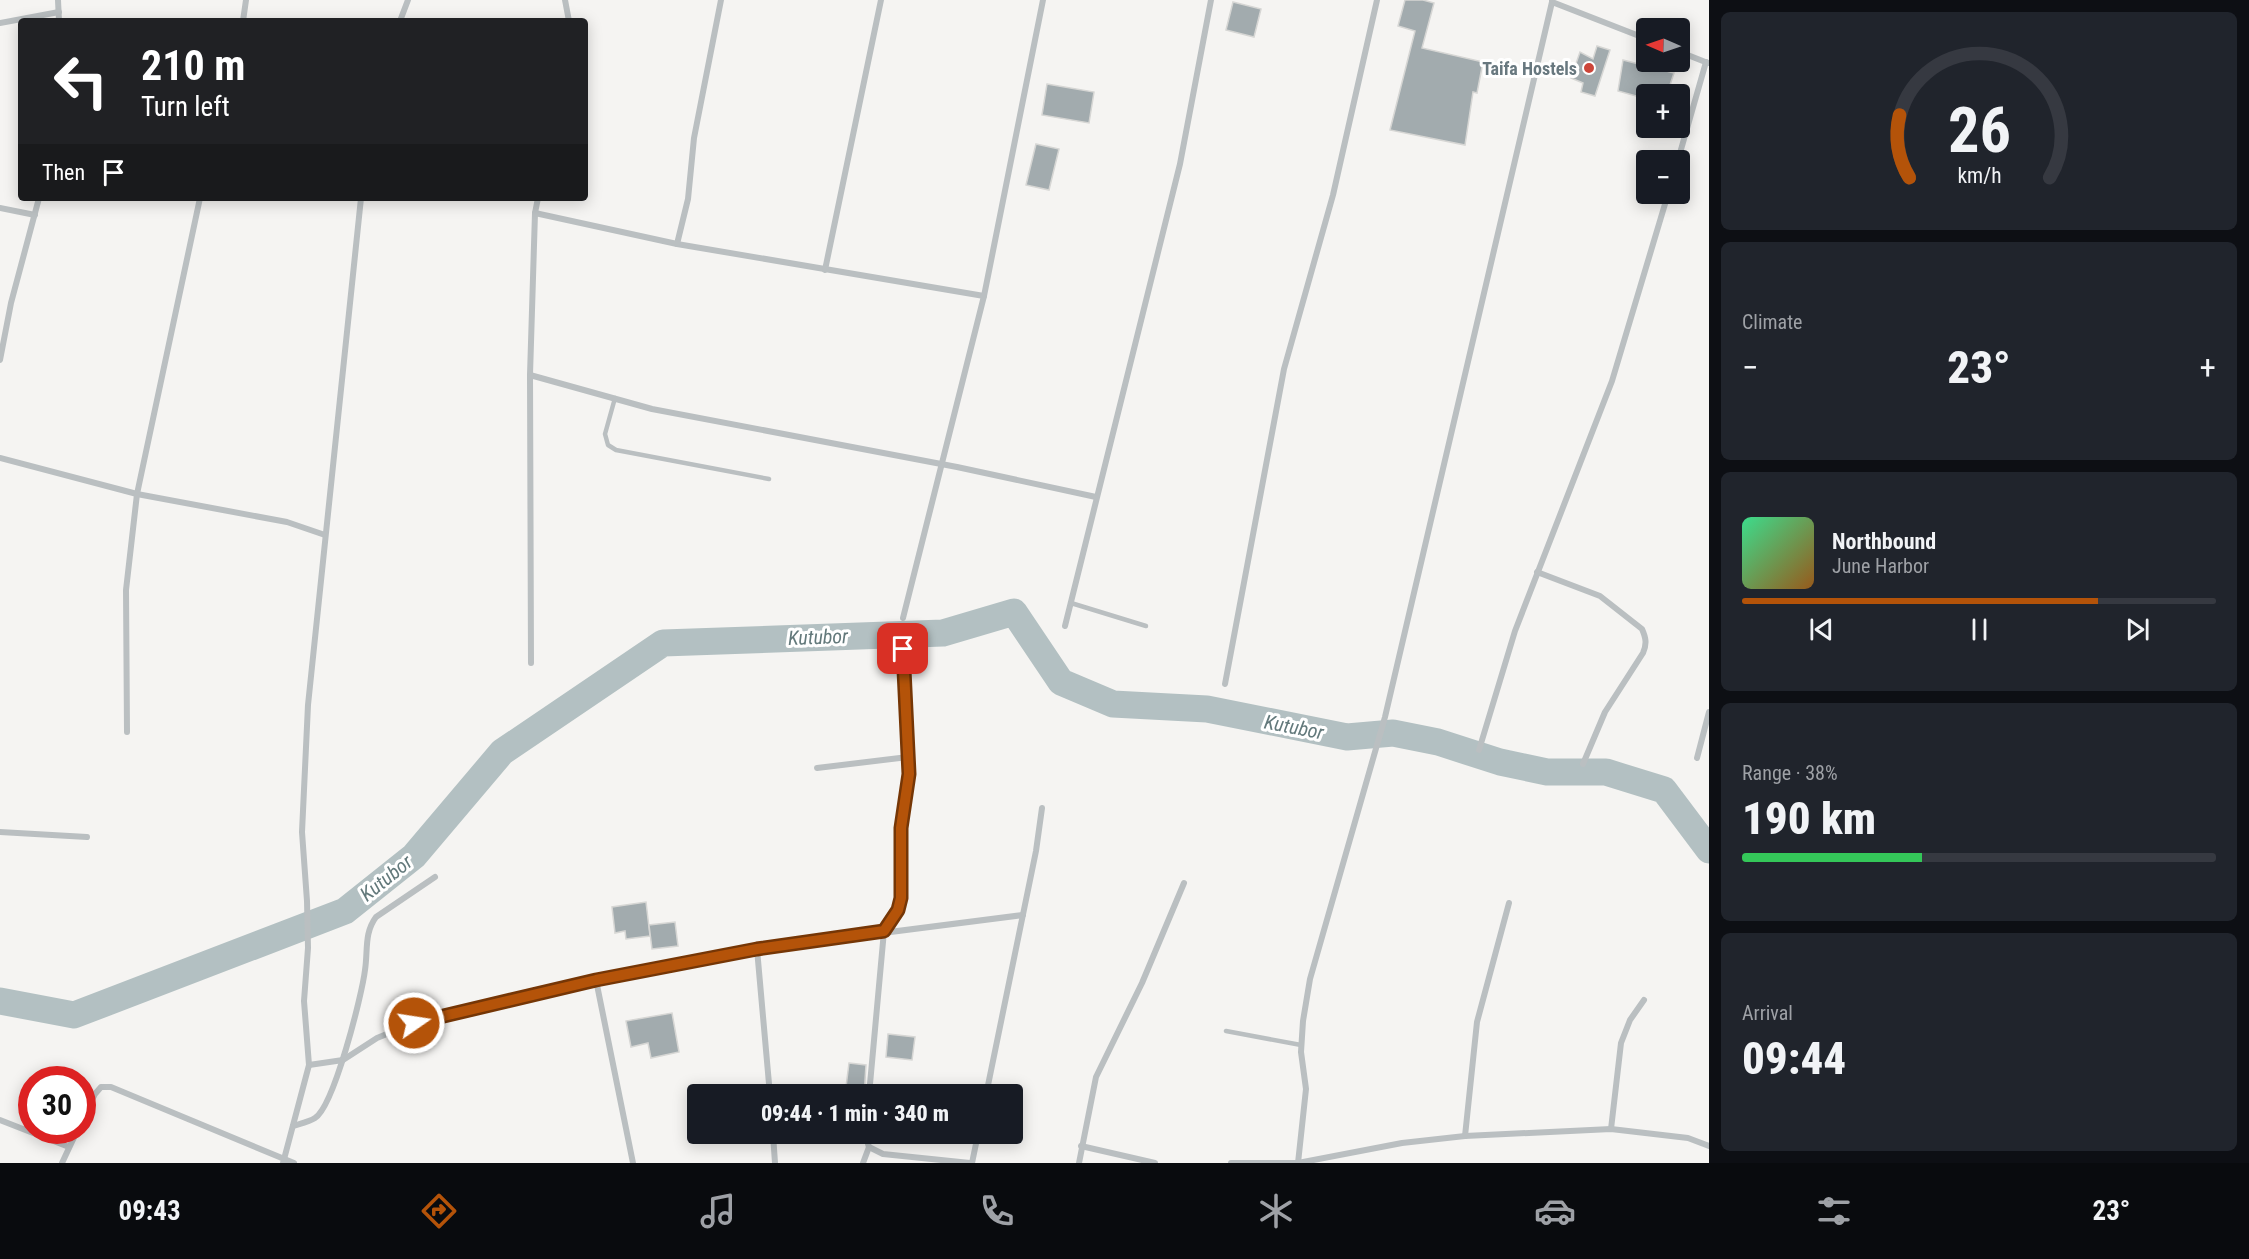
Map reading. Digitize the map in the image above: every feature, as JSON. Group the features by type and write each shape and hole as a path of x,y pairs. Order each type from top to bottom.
{"street":[{"path":"58,0 59,18"},
{"path":"243,18 246,0"},
{"path":"401,18 408,0"},
{"path":"565,0 568,18"},
{"path":"677,244 688,199 694,138 721,0"},
{"path":"825,270 881,0"},
{"path":"903,618 984,296 1043,0"},
{"path":"1065,626 1180,164 1211,0"},
{"path":"1225,684 1284,369 1333,195 1377,0"},
{"path":"1298,1163 1306,1089 1301,1046 1310,979 1384,717 1552,1 1636,35"},
{"path":"27,18 59,12"},
{"path":"0,23 18,20"},
{"path":"1681,150 1708,63 1690,56"},
{"path":"0,360 11,303 38,201"},
{"path":"127,732 126,590 137,494 199,201"},
{"path":"283,1161 309,1065 304,1001 308,948 302,832 307,728 361,201"},
{"path":"531,663 530,375 535,213 537,201"},
{"path":"1479,750 1513,638 1612,381 1665,204"},
{"path":"0,208 35,215"},
{"path":"535,213 677,244 984,296"},
{"path":"530,375 652,409 1096,497"},
{"path":"0,458 137,494 287,522 325,534"},
{"path":"1537,572 1600,596 1642,629 1646,637 1647,645 1605,712 1583,764"},
{"path":"870,1084 884,931 898,910 901,898 901,828 907,793 908,757 903,649"},
{"path":"1697,758 1709,712"},
{"path":"816,768 908,757"},
{"path":"988,1084 1036,850 1042,808"},
{"path":"0,832 87,837"},
{"path":"293,1126 315,1118 323,1108 343,1060 365,971 369,926 376,917 435,877"},
{"path":"1079,1163 1096,1077 1142,983 1185,883"},
{"path":"1465,1136 1478,1022 1509,903"},
{"path":"309,1065 343,1060 377,1038 414,1023 596,980 757,949 1023,915"},
{"path":"757,949 769,1084"},
{"path":"596,980 633,1163"},
{"path":"1611,1129 1621,1042 1630,1020 1644,1000"},
{"path":"96,1092 101,1087 111,1087 283,1161 294,1163"},
{"path":"0,1120 69,1147"},
{"path":"1232,1163 1298,1163 1402,1143 1465,1136 1611,1129 1688,1138 1709,1146"},
{"path":"62,1163 70,1144"},
{"path":"774,1144 775,1163"},
{"path":"863,1163 868,1144"},
{"path":"869,1147 883,1154 971,1163 976,1144"},
{"path":"1081,1146 1155,1163"}],"lane":[{"path":"615,398 605,434 608,445 616,450 769,479"},
{"path":"1071,603 1146,626"},
{"path":"1226,1031 1301,1046"}],"building":[{"path":"1405,0 1423,0 1434,3 1422,48 1483,62 1477,93 1473,92 1465,145 1390,130 1415,31 1398,26"},
{"path":"1233,2 1261,9 1254,37 1226,30"},
{"name":"Taifa Hostels","path":"1597,46 1610,50 1595,96 1581,92 1583,83 1571,78 1580,52 1593,59"},
{"path":"1623,60 1636,63 1636,72 1674,73 1670,84 1636,84 1636,96 1618,91"},
{"path":"1047,84 1094,92 1089,123 1042,115"},
{"path":"1036,144 1059,149 1049,190 1026,185"},
{"path":"646,902 650,936 626,939 625,931 615,933 612,907"},
{"path":"675,922 678,946 652,949 649,925"},
{"path":"672,1013 679,1052 651,1058 648,1043 631,1047 626,1021"},
{"path":"888,1034 915,1037 912,1060 886,1057"},
{"path":"849,1063 866,1065 865,1084 846,1084"}],"waterway":[{"name":"Kutubor","path":"0,1001 74,1015 345,911 414,856 502,752 663,643 943,633 1014,612 1061,682 1113,704 1207,709 1347,737 1393,733 1438,742 1500,762 1547,772 1606,772 1664,790 1709,850"}],"place":[{"name":"Taifa Hostels","path":"1589,68"}],"route":[{"path":"414,1023 596,980 757,949 884,931 898,910 902,884 901,828 909,774 903,649"}]}
